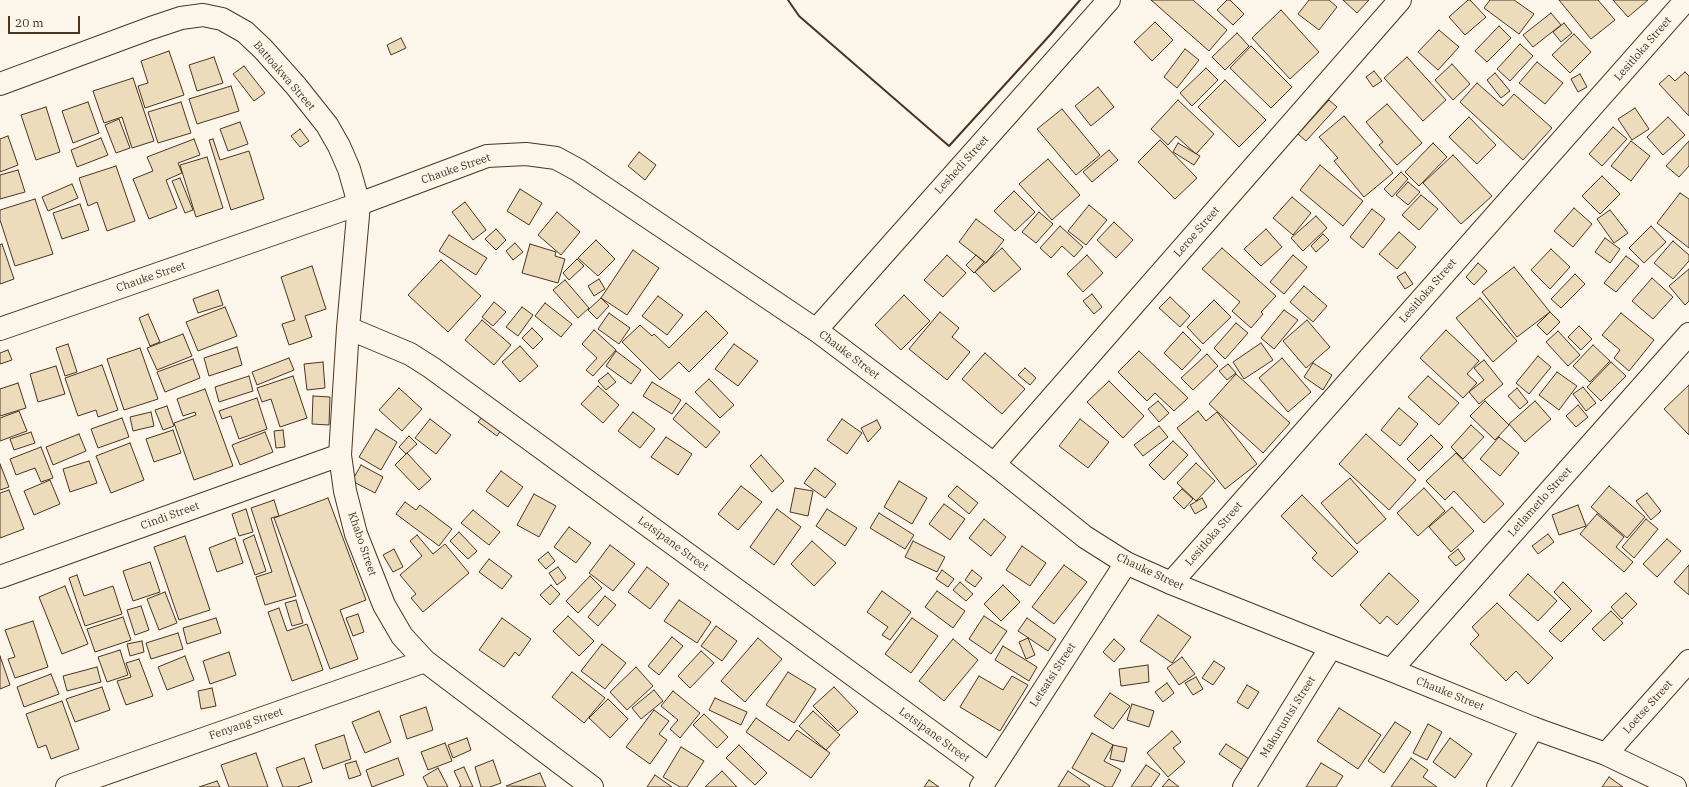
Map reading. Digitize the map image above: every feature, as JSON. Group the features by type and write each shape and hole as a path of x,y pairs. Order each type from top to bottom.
{"street":[{"name":"Leshedi Street","path":"816,330 1109,0"},
{"name":"Leroe Street","path":"994,464 1400,0"},
{"name":"Lesitloka Street","path":"1171,583 1686,0"},
{"name":"Battoakwa Street","path":"0,84 150,28 181,18 203,15 222,19 245,32 263,49 296,86 327,125 340,146 349,169 359,204"},
{"name":"Chauke Street","path":"0,329 359,204 487,156 526,154 556,158 578,170 816,330 994,464 1085,537 1126,563 1171,583 1533,728 1606,754 1675,787"},
{"name":"Khabo Street","path":"359,204 348,328 340,455 345,491 356,534 384,605 402,636 425,661 592,787"},
{"name":"Letsipane Street","path":"348,328 410,354 432,368 984,781"},
{"name":"Letlametlo Street","path":"1391,670 1689,334"},
{"name":"Cindi Street","path":"0,577 340,455"},
{"name":"Letsatsi Street","path":"984,781 1126,563"},
{"name":"Makuruntsi Street","path":"1244,787 1331,647"},
{"name":"Fenyang Street","path":"66,787 425,661"},
{"name":"Loetse Street","path":"1606,754 1689,661"},
{"path":"1498,787 1533,728"}],"building":[{"path":"1151,0 1193,0 1227,30 1209,51"},
{"path":"1227,0 1230,0 1244,14 1233,25 1217,10"},
{"path":"1309,0 1329,0 1337,7 1319,30 1298,14"},
{"path":"1343,0 1369,0 1357,13"},
{"path":"1468,0 1470,0 1486,17 1465,35 1449,17"},
{"path":"1490,0 1514,0 1534,14 1519,34 1484,8"},
{"path":"1559,0 1598,0 1615,20 1591,39"},
{"path":"1613,0 1648,0 1628,17"},
{"path":"1281,10 1319,52 1290,79 1252,38"},
{"path":"1551,13 1561,25 1533,47 1523,35"},
{"path":"1155,22 1173,40 1152,61 1134,42"},
{"path":"1564,23 1572,33 1561,42 1553,32"},
{"path":"1499,26 1511,38 1487,62 1475,51"},
{"path":"1439,30 1459,47 1438,70 1418,52"},
{"path":"1237,33 1249,46 1225,70 1212,57"},
{"path":"1574,34 1591,52 1570,73 1552,55"},
{"path":"401,38 406,48 391,55 387,45"},
{"path":"1520,44 1533,56 1510,81 1497,69"},
{"path":"1251,46 1292,87 1271,108 1230,68"},
{"path":"1185,49 1199,60 1177,88 1164,77"},
{"path":"169,51 184,95 145,108 138,86 148,83 141,61"},
{"path":"214,57 223,83 197,91 189,65"},
{"path":"1407,57 1446,100 1423,121 1384,78"},
{"path":"1537,62 1563,83 1545,104 1519,83"},
{"path":"1452,64 1470,84 1453,100 1435,80"},
{"path":"244,66 265,93 254,101 233,74"},
{"path":"1206,68 1218,80 1192,106 1180,93"},
{"path":"1374,71 1382,81 1373,87 1366,77"},
{"path":"1685,72 1689,76 1689,116 1659,84 1669,75 1675,81"},
{"path":"1495,73 1510,91 1501,98 1487,80"},
{"path":"1580,74 1587,87 1578,92 1571,79"},
{"path":"133,78 154,141 132,148 122,117 104,123 93,91"},
{"path":"1225,80 1266,120 1239,147 1198,107"},
{"path":"1477,83 1503,106 1514,94 1552,128 1523,160 1460,102"},
{"path":"231,86 239,111 197,124 189,99"},
{"path":"1098,87 1114,107 1091,126 1075,106"},
{"path":"1178,100 1214,134 1196,154 1176,136 1168,145 1151,129"},
{"path":"1329,100 1337,107 1306,141 1298,134"},
{"path":"88,102 99,133 73,143 62,111"},
{"path":"181,102 191,133 158,143 148,112"},
{"path":"1387,104 1422,143 1397,165 1379,145 1383,142 1366,122"},
{"path":"46,107 60,152 36,160 21,115"},
{"path":"1635,108 1649,129 1632,140 1618,119"},
{"path":"1062,109 1100,155 1076,175 1037,129"},
{"path":"1344,116 1393,173 1364,197 1334,161 1338,158 1319,137"},
{"path":"1469,117 1496,145 1477,164 1449,137"},
{"path":"1668,117 1685,135 1663,155 1647,137"},
{"path":"119,119 130,148 116,153 105,125"},
{"path":"240,122 248,144 228,151 220,129"},
{"path":"1613,127 1627,139 1602,166 1589,154"},
{"path":"300,129 309,141 300,147 291,136"},
{"path":"8,136 18,165 0,172 0,139"},
{"path":"101,138 108,155 77,167 71,150"},
{"path":"194,139 200,155 178,163 182,173 166,180 177,208 149,219 133,179 153,171 147,157"},
{"path":"213,139 220,160 249,151 264,199 231,210 209,140"},
{"path":"1160,140 1197,178 1175,199 1138,162"},
{"path":"1631,141 1650,156 1631,181 1611,166"},
{"path":"1689,141 1689,166 1679,177 1666,166"},
{"path":"1178,143 1200,156 1194,165 1173,152"},
{"path":"1433,143 1447,157 1419,186 1405,172"},
{"path":"1109,150 1118,160 1092,182 1083,172"},
{"path":"639,152 656,165 645,180 628,166"},
{"path":"1453,155 1492,196 1461,224 1423,183"},
{"path":"207,157 223,208 196,217 180,165"},
{"path":"1048,159 1080,195 1052,220 1019,184"},
{"path":"1320,165 1363,201 1343,226 1300,190"},
{"path":"116,166 135,221 107,231 97,202 88,206 79,178"},
{"path":"18,170 25,192 0,199 0,175"},
{"path":"1401,172 1408,179 1392,197 1384,189"},
{"path":"1602,176 1620,194 1600,214 1582,196"},
{"path":"180,178 193,210 185,213 172,181"},
{"path":"1408,182 1420,192 1408,205 1396,195"},
{"path":"72,184 78,198 48,211 42,197"},
{"path":"520,189 542,203 529,225 507,211"},
{"path":"1014,191 1035,212 1015,231 994,211"},
{"path":"1680,193 1689,199 1689,248 1657,223"},
{"path":"1421,195 1438,209 1419,230 1402,215"},
{"path":"1292,197 1311,213 1293,235 1273,218"},
{"path":"35,199 53,254 15,266 0,220 0,210"},
{"path":"465,202 486,230 473,240 452,212"},
{"path":"80,204 89,230 62,239 53,213"},
{"path":"1089,205 1107,220 1086,245 1068,231"},
{"path":"1574,208 1592,224 1573,247 1554,231"},
{"path":"1372,209 1385,219 1363,248 1350,237"},
{"path":"1610,210 1628,233 1614,243 1597,219"},
{"path":"557,212 580,232 561,255 538,235"},
{"path":"1039,212 1053,224 1036,243 1022,232"},
{"path":"1316,216 1327,228 1303,251 1291,238"},
{"path":"976,219 1004,240 986,263 959,242"},
{"path":"1114,222 1133,240 1116,258 1097,240"},
{"path":"1060,226 1083,247 1074,257 1062,246 1051,258 1040,248"},
{"path":"1651,226 1666,242 1644,263 1629,248"},
{"path":"496,229 506,240 496,250 485,239"},
{"path":"1266,229 1282,247 1261,266 1244,249"},
{"path":"1399,232 1416,247 1397,269 1379,254"},
{"path":"1323,234 1329,240 1316,252 1311,246"},
{"path":"449,235 487,258 476,275 439,251"},
{"path":"1605,238 1620,249 1610,263 1595,252"},
{"path":"596,240 615,259 598,276 578,258"},
{"path":"1673,241 1689,255 1689,261 1673,279 1654,263"},
{"path":"515,243 523,252 513,260 506,251"},
{"path":"2,244 14,279 0,284 0,245"},
{"path":"530,244 556,252 555,256 565,259 558,283 522,273"},
{"path":"1002,248 1021,269 994,292 975,272"},
{"path":"1222,248 1276,296 1261,312 1263,314 1251,328 1232,311 1240,302 1202,269"},
{"path":"1551,249 1570,267 1550,289 1531,270"},
{"path":"633,250 659,268 627,315 601,298"},
{"path":"947,255 966,273 943,297 924,280"},
{"path":"976,255 984,262 974,273 966,265"},
{"path":"1087,255 1103,273 1083,292 1067,274"},
{"path":"1293,255 1307,267 1284,294 1270,282"},
{"path":"1626,256 1639,266 1616,292 1604,283"},
{"path":"577,259 584,266 569,280 563,273"},
{"path":"441,260 481,296 448,332 408,295"},
{"path":"1478,263 1487,271 1474,285 1466,277"},
{"path":"312,266 326,309 305,316 312,337 289,345 282,324 295,320 281,277"},
{"path":"1514,267 1550,312 1517,337 1482,292"},
{"path":"1689,269 1689,301 1685,305 1669,286"},
{"path":"1405,272 1413,284 1405,289 1397,277"},
{"path":"1575,274 1585,284 1561,308 1551,299"},
{"path":"1652,278 1673,297 1653,319 1632,301"},
{"path":"599,279 605,289 594,296 588,286"},
{"path":"565,280 589,308 578,318 553,290"},
{"path":"1304,286 1327,306 1313,322 1290,302"},
{"path":"218,290 223,305 198,313 193,299"},
{"path":"1092,294 1102,307 1094,314 1083,301"},
{"path":"904,295 930,321 901,350 875,325"},
{"path":"658,296 683,315 667,335 642,316"},
{"path":"1170,297 1190,316 1180,327 1159,308"},
{"path":"601,298 609,306 597,319 588,310"},
{"path":"1480,298 1517,341 1493,362 1456,318"},
{"path":"1214,300 1231,317 1203,344 1187,327"},
{"path":"494,302 506,312 493,326 482,317"},
{"path":"545,303 572,324 561,337 535,316"},
{"path":"225,307 237,336 198,351 186,322"},
{"path":"522,307 533,315 518,336 506,327"},
{"path":"1284,310 1298,320 1274,349 1261,338"},
{"path":"706,311 728,333 689,372 679,362 660,380 622,342 640,325 652,336 654,334 669,348"},
{"path":"940,312 959,328 952,337 970,352 947,380 909,349"},
{"path":"1550,312 1560,322 1547,335 1537,325"},
{"path":"609,313 630,328 619,344 598,329"},
{"path":"1621,313 1654,340 1629,371 1614,358 1620,350 1602,335"},
{"path":"148,314 160,342 150,346 139,318"},
{"path":"482,320 511,345 494,365 465,340"},
{"path":"1307,320 1330,347 1306,368 1283,341"},
{"path":"1236,323 1248,333 1225,359 1214,348"},
{"path":"1579,326 1592,339 1581,350 1568,337"},
{"path":"532,328 543,339 533,349 522,338"},
{"path":"594,330 616,350 593,376 586,370 597,358 582,344"},
{"path":"1446,330 1479,361 1467,374 1477,383 1463,398 1420,358"},
{"path":"1558,331 1580,355 1568,366 1546,342"},
{"path":"1183,332 1201,350 1182,370 1164,353"},
{"path":"183,334 192,356 157,370 147,348"},
{"path":"1261,343 1273,360 1244,379 1233,362"},
{"path":"68,344 77,372 65,376 56,348"},
{"path":"734,344 758,361 738,386 715,369"},
{"path":"1593,345 1610,361 1590,382 1573,366"},
{"path":"520,346 538,366 520,382 502,362"},
{"path":"237,347 242,365 209,376 204,358"},
{"path":"140,348 158,399 124,410 107,359"},
{"path":"8,350 12,360 0,364 0,353"},
{"path":"616,351 641,370 631,384 606,366"},
{"path":"1139,351 1188,398 1174,411 1155,393 1147,401 1118,372"},
{"path":"985,353 1025,389 1002,414 962,379"},
{"path":"1207,354 1218,366 1193,390 1181,378"},
{"path":"1538,356 1551,367 1529,394 1516,383"},
{"path":"289,358 294,370 257,385 252,372"},
{"path":"1282,358 1311,392 1288,412 1259,378"},
{"path":"193,359 200,378 165,392 157,372"},
{"path":"1484,360 1503,384 1479,404 1469,392 1484,380 1474,368"},
{"path":"323,362 325,388 307,390 304,364"},
{"path":"1611,362 1626,376 1601,401 1587,387"},
{"path":"1313,363 1332,375 1323,390 1304,377"},
{"path":"1228,364 1236,373 1227,380 1219,371"},
{"path":"102,365 118,410 98,417 96,410 78,416 65,378"},
{"path":"56,366 65,394 38,402 30,374"},
{"path":"1025,368 1036,378 1030,385 1018,375"},
{"path":"1557,372 1577,386 1559,410 1539,395"},
{"path":"608,373 616,382 606,390 598,381"},
{"path":"1236,374 1290,423 1263,453 1209,404"},
{"path":"249,376 253,391 219,402 215,387"},
{"path":"293,376 307,418 280,427 271,399 262,402 257,388"},
{"path":"1428,376 1459,403 1439,425 1408,397"},
{"path":"709,379 734,405 720,418 695,392"},
{"path":"1109,381 1144,416 1123,438 1087,402"},
{"path":"652,382 681,400 672,414 643,396"},
{"path":"18,383 26,408 0,416 0,389"},
{"path":"1689,385 1689,435 1664,409"},
{"path":"598,386 619,405 603,423 581,404"},
{"path":"1583,387 1596,403 1586,411 1573,394"},
{"path":"399,388 422,409 402,431 379,410"},
{"path":"1517,388 1528,402 1520,409 1508,396"},
{"path":"205,389 233,466 194,480 174,423 196,415 195,412 183,416 177,399"},
{"path":"313,396 330,397 329,425 312,424"},
{"path":"257,398 267,429 239,439 231,416 222,419 219,411"},
{"path":"1158,401 1169,413 1159,422 1148,409"},
{"path":"1485,401 1509,425 1495,440 1470,416"},
{"path":"1535,401 1551,419 1525,442 1509,424"},
{"path":"686,403 720,432 706,448 673,419"},
{"path":"1578,405 1588,417 1576,427 1566,416"},
{"path":"167,406 174,426 163,430 155,410"},
{"path":"1399,408 1418,424 1400,446 1381,430"},
{"path":"19,411 27,431 0,441 0,418"},
{"path":"1198,411 1206,421 1217,412 1257,464 1225,489 1177,428"},
{"path":"151,412 154,426 133,431 130,417"},
{"path":"633,412 655,429 640,448 618,431"},
{"path":"485,414 503,427 497,436 478,422"},
{"path":"122,418 129,437 98,448 91,429"},
{"path":"430,419 451,435 436,454 415,438"},
{"path":"842,419 862,433 847,454 827,440"},
{"path":"1080,419 1109,442 1088,468 1059,446"},
{"path":"877,420 881,428 868,442 861,428"},
{"path":"1471,425 1484,437 1463,459 1451,447"},
{"path":"1159,426 1168,437 1143,456 1134,445"},
{"path":"376,429 397,442 381,470 359,457"},
{"path":"173,430 181,453 154,462 146,439"},
{"path":"283,430 285,447 276,448 274,431"},
{"path":"31,432 35,443 14,450 10,439"},
{"path":"265,432 273,452 240,465 232,445"},
{"path":"79,434 86,451 53,465 46,447"},
{"path":"1366,434 1416,480 1389,510 1339,464"},
{"path":"1431,435 1443,447 1419,471 1407,459"},
{"path":"409,436 417,444 406,454 399,447"},
{"path":"666,437 692,454 678,475 651,457"},
{"path":"1499,437 1519,453 1500,476 1480,459"},
{"path":"1173,441 1188,455 1164,480 1149,465"},
{"path":"130,443 144,480 111,493 96,456"},
{"path":"41,447 53,478 41,482 35,468 16,475 10,459"},
{"path":"407,453 431,479 419,490 395,465"},
{"path":"1456,453 1504,504 1484,523 1454,491 1445,500 1426,481"},
{"path":"761,455 784,481 772,492 750,466"},
{"path":"89,461 97,483 70,492 63,469"},
{"path":"1196,463 1215,481 1196,501 1177,483"},
{"path":"0,464 9,487 0,490"},
{"path":"361,465 383,477 375,493 352,481"},
{"path":"815,468 836,484 825,498 804,483"},
{"path":"501,471 523,487 508,507 486,491"},
{"path":"1350,478 1386,519 1357,544 1321,503"},
{"path":"50,480 60,504 34,515 24,491"},
{"path":"899,481 927,498 912,524 884,507"},
{"path":"741,486 762,502 738,530 718,514"},
{"path":"957,486 978,503 969,514 948,496"},
{"path":"1609,486 1645,517 1627,538 1591,507"},
{"path":"795,488 813,491 808,516 790,512"},
{"path":"1424,488 1445,511 1418,536 1397,513"},
{"path":"1182,489 1193,499 1184,509 1173,498"},
{"path":"9,490 24,529 0,538 0,493"},
{"path":"1647,493 1661,511 1651,520 1636,501"},
{"path":"534,494 556,506 539,537 517,525"},
{"path":"1302,495 1358,552 1332,577 1312,558 1317,553 1281,516"},
{"path":"328,498 366,600 340,610 358,659 330,669 274,518"},
{"path":"1202,498 1207,507 1195,514 1190,505"},
{"path":"274,500 279,516 271,518 296,596 265,605 256,577 272,572 251,508"},
{"path":"405,502 416,510 420,505 452,529 439,546 396,514"},
{"path":"944,504 965,519 950,540 929,524"},
{"path":"1578,505 1586,526 1559,535 1552,515"},
{"path":"1452,507 1474,531 1451,552 1429,527"},
{"path":"246,509 253,532 239,536 232,514"},
{"path":"777,509 801,527 774,565 750,547"},
{"path":"827,509 857,528 845,546 816,526"},
{"path":"473,510 500,532 489,545 461,523"},
{"path":"879,513 914,535 905,549 870,528"},
{"path":"1597,514 1624,537 1616,547 1633,562 1624,572 1580,534"},
{"path":"984,519 1006,537 991,556 969,538"},
{"path":"1646,519 1658,529 1634,558 1622,547"},
{"path":"569,527 591,543 576,563 554,547"},
{"path":"459,532 477,551 468,559 450,541"},
{"path":"1548,534 1554,542 1538,554 1532,546"},
{"path":"254,535 266,571 255,575 243,540"},
{"path":"417,535 433,554 445,544 469,573 423,612 411,598 416,594 400,575 422,556 410,541"},
{"path":"185,536 210,610 179,620 154,547"},
{"path":"235,538 243,563 217,572 209,548"},
{"path":"1667,539 1681,551 1657,577 1643,564"},
{"path":"812,541 836,563 814,586 791,564"},
{"path":"913,541 945,557 937,572 905,557"},
{"path":"610,545 635,564 613,591 589,573"},
{"path":"1022,546 1046,563 1030,586 1006,570"},
{"path":"394,549 403,567 393,572 383,555"},
{"path":"1458,549 1465,559 1456,566 1448,557"},
{"path":"548,552 555,561 546,569 538,560"},
{"path":"489,559 512,576 502,589 479,572"},
{"path":"150,562 160,592 133,601 123,571"},
{"path":"1064,565 1087,582 1054,624 1032,607"},
{"path":"1689,565 1689,595 1674,582"},
{"path":"558,567 566,578 557,585 549,573"},
{"path":"647,567 669,584 650,609 628,592"},
{"path":"942,570 954,579 948,587 936,579"},
{"path":"972,570 982,578 975,587 965,580"},
{"path":"1389,573 1419,601 1397,625 1387,616 1380,624 1360,605"},
{"path":"1528,574 1557,601 1538,621 1509,595"},
{"path":"77,575 84,596 113,586 122,614 85,626 69,578"},
{"path":"590,576 602,588 578,613 566,601"},
{"path":"960,582 973,594 966,601 953,590"},
{"path":"1563,582 1592,611 1561,642 1549,631 1571,609 1554,592"},
{"path":"551,585 560,594 550,605 540,595"},
{"path":"1003,585 1020,602 1001,621 984,604"},
{"path":"65,586 88,644 62,654 39,597"},
{"path":"882,591 911,612 890,640 882,635 888,627 867,612"},
{"path":"937,591 965,611 953,628 925,607"},
{"path":"165,592 177,623 159,630 147,599"},
{"path":"1626,593 1637,604 1622,619 1611,607"},
{"path":"605,596 616,605 598,626 588,617"},
{"path":"296,600 303,623 292,626 285,603"},
{"path":"679,600 711,622 697,643 664,621"},
{"path":"1497,603 1553,658 1528,684 1516,671 1506,681 1470,644 1479,635 1472,627"},
{"path":"141,606 149,630 135,635 127,610"},
{"path":"279,608 287,631 307,624 323,670 292,681 268,612"},
{"path":"1611,611 1623,623 1604,641 1592,629"},
{"path":"358,614 364,632 353,636 346,618"},
{"path":"1158,615 1191,637 1172,663 1140,641"},
{"path":"568,616 594,641 579,656 553,631"},
{"path":"984,616 1007,631 991,654 969,639"},
{"path":"123,617 131,640 95,652 87,629"},
{"path":"216,618 221,633 187,644 183,628"},
{"path":"502,618 531,639 519,656 515,652 504,667 479,650"},
{"path":"912,618 938,636 911,673 885,654"},
{"path":"1027,618 1056,639 1048,651 1018,631"},
{"path":"33,621 48,667 15,678 8,659 15,657 5,630"},
{"path":"716,626 737,641 722,661 701,646"},
{"path":"178,633 183,649 151,659 146,643"},
{"path":"672,637 683,646 659,675 648,666"},
{"path":"758,638 782,659 745,702 721,681"},
{"path":"1028,638 1035,655 1026,659 1019,642"},
{"path":"953,639 978,660 944,701 919,681"},
{"path":"1114,639 1125,649 1114,662 1103,652"},
{"path":"142,641 144,652 130,656 127,644"},
{"path":"602,644 626,663 605,689 581,671"},
{"path":"1003,646 1037,667 1029,681 995,660"},
{"path":"120,650 128,675 107,682 98,657"},
{"path":"701,651 714,663 690,688 678,676"},
{"path":"229,652 236,675 210,684 203,661"},
{"path":"0,656 10,685 0,689"},
{"path":"185,656 194,680 167,690 158,667"},
{"path":"1182,657 1195,674 1179,685 1167,668"},
{"path":"139,659 153,696 126,705 117,681 131,677 126,663"},
{"path":"1214,661 1225,668 1213,685 1202,678"},
{"path":"1148,665 1149,682 1121,686 1119,669"},
{"path":"97,667 101,682 67,691 63,676"},
{"path":"636,667 653,686 627,710 610,692"},
{"path":"572,672 605,698 584,723 552,697"},
{"path":"788,672 816,689 794,723 766,705"},
{"path":"51,674 59,694 24,707 17,687"},
{"path":"979,676 1003,690 1012,676 1028,685 1000,731 960,707"},
{"path":"1196,677 1203,689 1193,695 1185,683"},
{"path":"1167,683 1174,693 1163,702 1155,692"},
{"path":"1247,685 1259,692 1248,709 1237,702"},
{"path":"102,687 110,710 75,722 66,699"},
{"path":"834,687 858,712 838,731 813,706"},
{"path":"212,688 216,706 201,709 198,691"},
{"path":"654,690 663,701 641,719 632,708"},
{"path":"673,691 700,713 680,738 670,729 678,720 661,706"},
{"path":"1110,693 1130,706 1113,729 1094,716"},
{"path":"715,698 747,712 741,725 709,710"},
{"path":"608,699 628,719 610,738 589,718"},
{"path":"62,701 79,749 51,759 46,745 38,748 26,714"},
{"path":"1132,704 1154,711 1149,727 1127,720"},
{"path":"426,707 433,730 407,739 400,716"},
{"path":"1339,708 1381,735 1358,769 1317,741"},
{"path":"654,710 669,721 659,734 667,740 650,764 626,747"},
{"path":"379,711 391,742 365,753 352,722"},
{"path":"813,711 840,735 826,750 799,726"},
{"path":"704,714 728,737 717,748 693,725"},
{"path":"756,718 789,741 797,730 830,753 811,778 746,732"},
{"path":"1395,722 1411,732 1384,773 1368,761"},
{"path":"1428,724 1442,732 1427,760 1413,753"},
{"path":"1172,731 1181,742 1173,748 1185,762 1168,777 1147,753"},
{"path":"1092,733 1113,745 1104,761 1121,770 1112,787 1106,787 1072,768"},
{"path":"344,735 351,759 323,769 315,745"},
{"path":"467,738 471,750 453,758 448,745"},
{"path":"1450,738 1472,754 1455,778 1433,762"},
{"path":"445,743 452,761 428,770 421,752"},
{"path":"1226,744 1254,762 1247,773 1219,754"},
{"path":"739,745 767,773 755,785 726,758"},
{"path":"1113,745 1127,748 1124,762 1110,759"},
{"path":"681,747 704,761 687,787 680,787 663,777"},
{"path":"256,753 268,787 229,787 221,765"},
{"path":"304,758 312,782 297,787 283,787 276,768"},
{"path":"398,758 404,775 372,787 366,770"},
{"path":"1411,758 1428,770 1423,777 1437,787 1391,787"},
{"path":"493,760 501,783 490,787 481,787 475,767"},
{"path":"356,761 361,775 349,779 345,764"},
{"path":"1321,763 1343,776 1336,787 1306,787"},
{"path":"1146,765 1160,774 1151,787 1131,787"},
{"path":"464,767 473,787 459,787 461,786 454,771"},
{"path":"438,768 448,787 428,787 423,777"},
{"path":"722,771 737,787 705,787"},
{"path":"1068,771 1090,786 1058,787"},
{"path":"540,773 546,787 506,786"},
{"path":"655,775 672,787 647,787"},
{"path":"1609,777 1623,787 1602,787"},
{"path":"1169,779 1179,787 1162,787"},
{"path":"929,780 939,787 924,787"},
{"path":"217,781 220,787 199,787"}],"wall":[{"path":"788,0 799,16 949,146 1080,0"}]}
